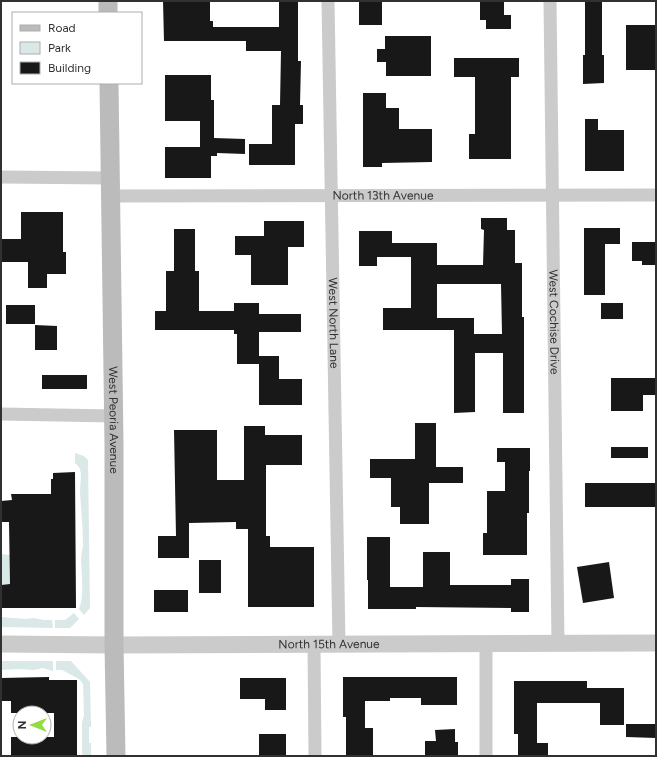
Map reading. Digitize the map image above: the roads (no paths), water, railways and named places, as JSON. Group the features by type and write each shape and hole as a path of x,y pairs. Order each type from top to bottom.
{"main road":[{"path":"108,1 108,12"},
{"name":"West Peoria Avenue","path":"109,84 114,416 114,645 116,756"}],"street":[{"name":"West North Lane","path":"328,1 339,644"},
{"name":"West Cochise Drive","path":"550,1 558,644"},
{"name":"North 13th Avenue","path":"1,177 110,187 332,196 656,195"},
{"path":"1,414 114,416"},
{"name":"North 15th Avenue","path":"1,644 656,643"},
{"path":"314,644 315,756"},
{"path":"486,644 486,756"}]}
